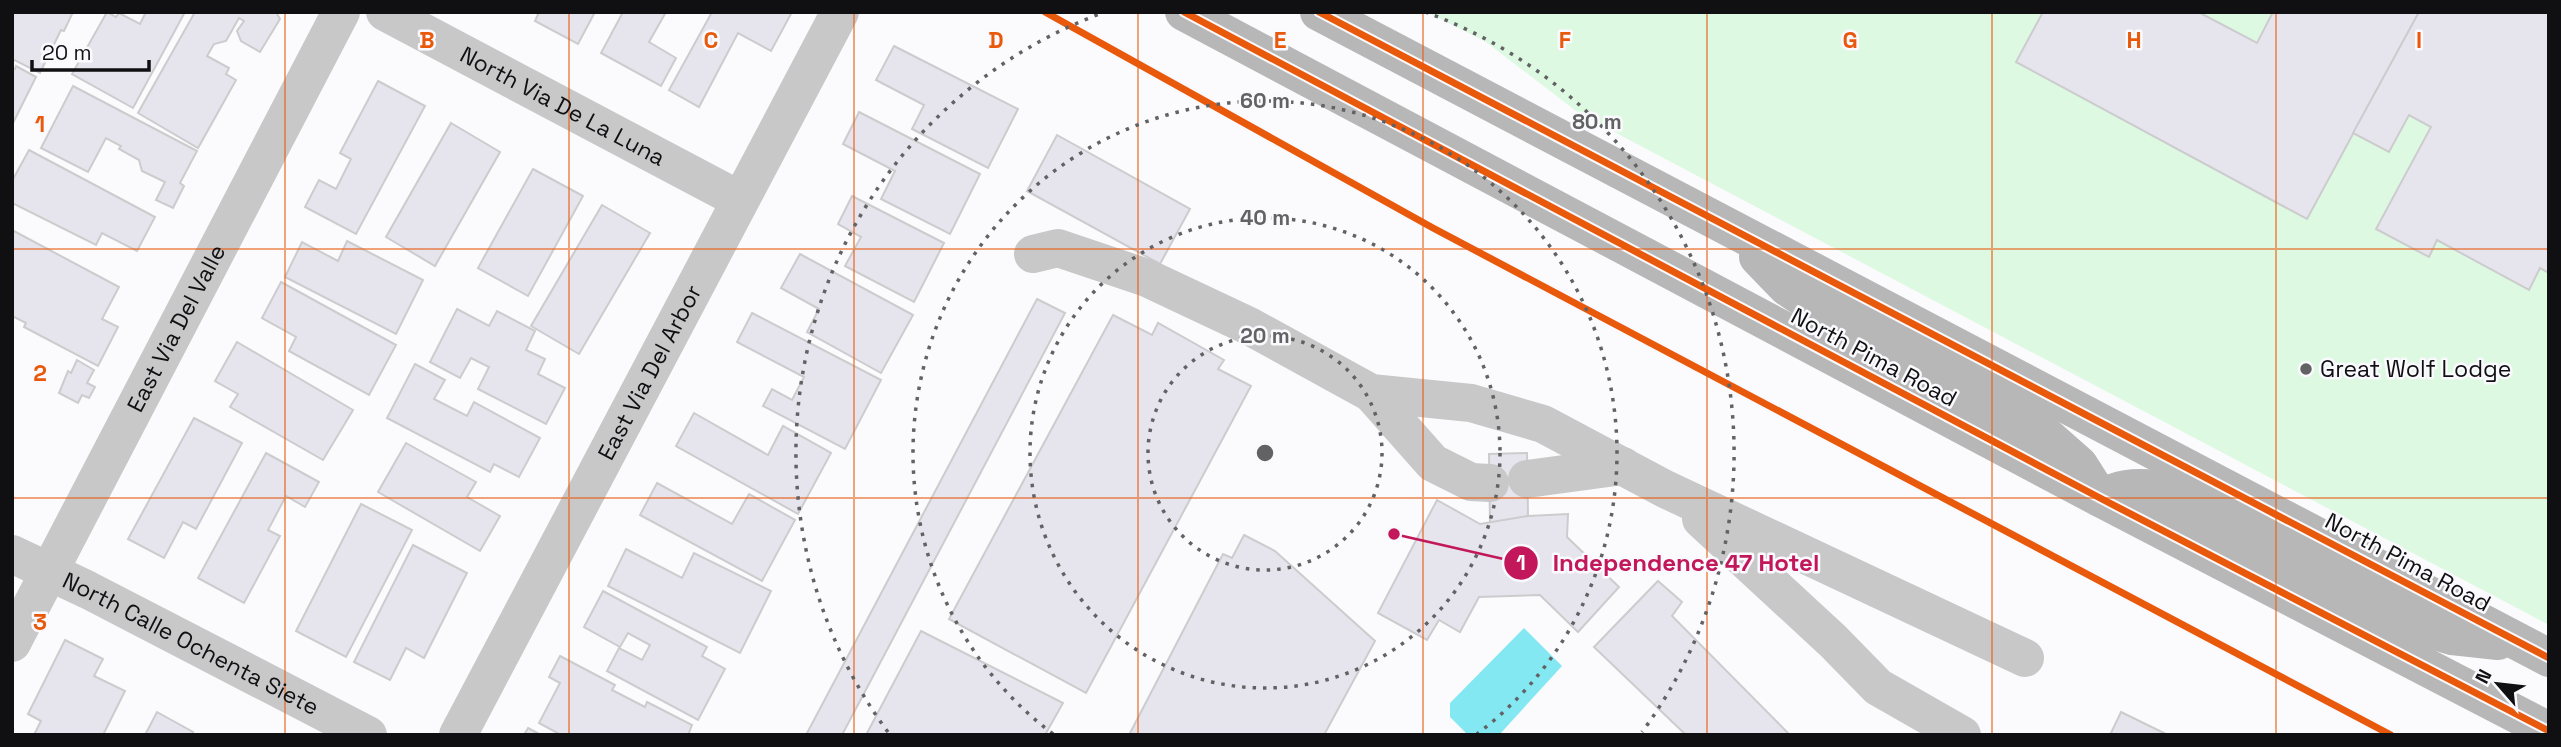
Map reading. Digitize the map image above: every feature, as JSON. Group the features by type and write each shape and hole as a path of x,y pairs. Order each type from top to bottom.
{"main road":[{"name":"North Pima Road","path":"1184,12 2100,498 2549,731"},
{"name":"North Pima Road","path":"1319,12 2536,651"},
{"path":"1729,228 1787,287 1812,304 2028,420 2079,465 2100,498 2118,490 2138,487 2155,489 2425,628 2452,636 2536,651"}],"street":[{"name":"East Via Del Valle","path":"12,643 341,12"},
{"name":"North Via De La Luna","path":"385,12 740,200"},
{"name":"East Via Del Arbor","path":"458,735 840,12"},
{"path":"1033,254 1058,248 1147,278 1249,326 1371,393 1433,463 1471,482 1508,481 1623,466"},
{"path":"1371,393 1471,403 1543,424 1665,489 2025,658"},
{"path":"1665,489 1755,568 1878,687 1962,735"},
{"name":"North Calle Ochenta Siete","path":"12,554 368,735"}],"green space":[{"name":"Great Wolf Lodge","path":"1427,12 2549,12 2549,625 1580,114 1486,42"}],"water":[{"path":"1524,628 1562,666 1499,735 1468,735 1450,717 1450,703"}],"building":[{"path":"12,12 73,12 40,73 12,59"},
{"path":"107,12 116,17 119,13 140,24 146,12 185,12 133,108 72,74"},
{"path":"195,12 276,12 280,19 260,52 241,41 237,31 244,21 239,18 226,41 214,44 207,56 229,68 226,74 236,80 198,148 138,113"},
{"path":"539,12 595,12 578,44 535,21"},
{"path":"623,12 666,12 649,42 676,58 661,86 601,53"},
{"path":"712,12 792,12 771,51 738,33 699,107 669,90"},
{"path":"2043,12 2203,12 2202,14 2257,43 2273,12 2419,12 2307,219 2016,62"},
{"path":"2419,12 2549,12 2549,273 2540,268 2529,290 2437,240 2429,257 2376,229 2431,127 2409,115 2389,152 2353,133"},
{"path":"894,46 1018,109 988,168 912,129 924,105 876,80"},
{"path":"16,66 36,77 12,125 12,68 15,69"},
{"path":"378,81 425,106 356,234 305,207 319,180 336,189 351,159 340,153"},
{"path":"73,86 197,151 180,183 184,186 173,208 156,200 165,182 142,171 139,160 106,138 88,172 41,148"},
{"path":"859,112 980,174 950,234 881,199 895,171 843,144"},
{"path":"451,123 500,152 435,266 386,237"},
{"path":"1057,135 1190,209 1160,264 1027,191"},
{"path":"29,150 155,217 137,251 102,233 96,245 12,203 12,181"},
{"path":"533,169 583,196 528,296 478,268"},
{"path":"852,196 944,243 914,302 845,266 861,237 838,224"},
{"path":"602,205 650,233 579,354 531,326"},
{"path":"12,230 119,287 102,319 118,327 98,366 24,327 26,323 12,316"},
{"path":"347,241 423,280 396,334 285,277 302,242 338,261"},
{"path":"800,254 913,315 881,373 807,332 819,309 781,288"},
{"path":"281,282 396,345 369,395 289,351 296,337 262,318"},
{"path":"1037,299 1065,313 842,735 806,735"},
{"path":"457,309 489,326 497,311 535,331 526,350 545,359 538,374 565,388 546,424 478,389 489,367 471,358 460,378 430,362"},
{"path":"752,313 881,380 845,449 763,406 772,389 792,400 804,377 737,342"},
{"path":"1113,315 1152,335 1158,323 1224,360 1218,369 1251,386 1086,693 949,619"},
{"path":"237,342 353,410 323,460 230,407 238,394 215,381"},
{"path":"77,360 94,370 87,383 95,387 89,398 82,395 78,403 59,393 68,371 71,373"},
{"path":"415,364 445,380 434,399 467,416 474,402 540,438 519,477 494,464 490,472 387,418"},
{"path":"694,413 768,455 783,426 831,453 798,514 676,446"},
{"path":"194,418 242,443 196,529 183,522 164,558 128,539"},
{"path":"406,443 476,482 467,497 500,516 480,551 378,492"},
{"path":"266,453 319,482 305,507 286,496 268,530 280,536 244,603 198,578"},
{"path":"1527,453 1528,516 1490,524 1489,454"},
{"path":"657,483 732,524 749,494 795,520 762,581 640,515"},
{"path":"1437,500 1480,524 1528,516 1568,514 1567,537 1619,587 1578,632 1540,595 1479,597 1460,632 1439,620 1427,640 1378,613"},
{"path":"361,504 412,530 346,657 296,631"},
{"path":"1244,535 1275,551 1375,641 1324,735 1129,735 1223,554 1232,558"},
{"path":"413,545 467,573 424,658 406,648 390,680 354,662"},
{"path":"626,549 682,578 694,553 771,591 740,653 608,586"},
{"path":"1658,581 1682,602 1672,616 1790,735 1686,735 1594,647"},
{"path":"603,591 707,647 702,656 725,669 698,720 607,671 619,648 642,660 650,645 628,633 620,647 584,627"},
{"path":"921,631 1063,703 1045,735 866,735"},
{"path":"65,640 103,659 94,676 125,691 103,735 34,735 41,721 28,714"},
{"path":"560,656 615,685 612,690 645,707 647,702 692,725 688,735 561,735 539,723 560,683 549,677"},
{"path":"157,712 193,732 192,735 145,735"},
{"path":"2121,712 2168,735 2110,735"},
{"path":"528,728 541,735 524,735"}],"cycle path":[{"path":"1045,12 1433,228 2391,735"},
{"path":"1184,12 2100,498 2549,731"},
{"path":"1319,12 2549,658"}],"place":[{"name":"Great Wolf Lodge","path":"2306,369"},
{"name":"Independence 47 Hotel","path":"1394,534"}]}
